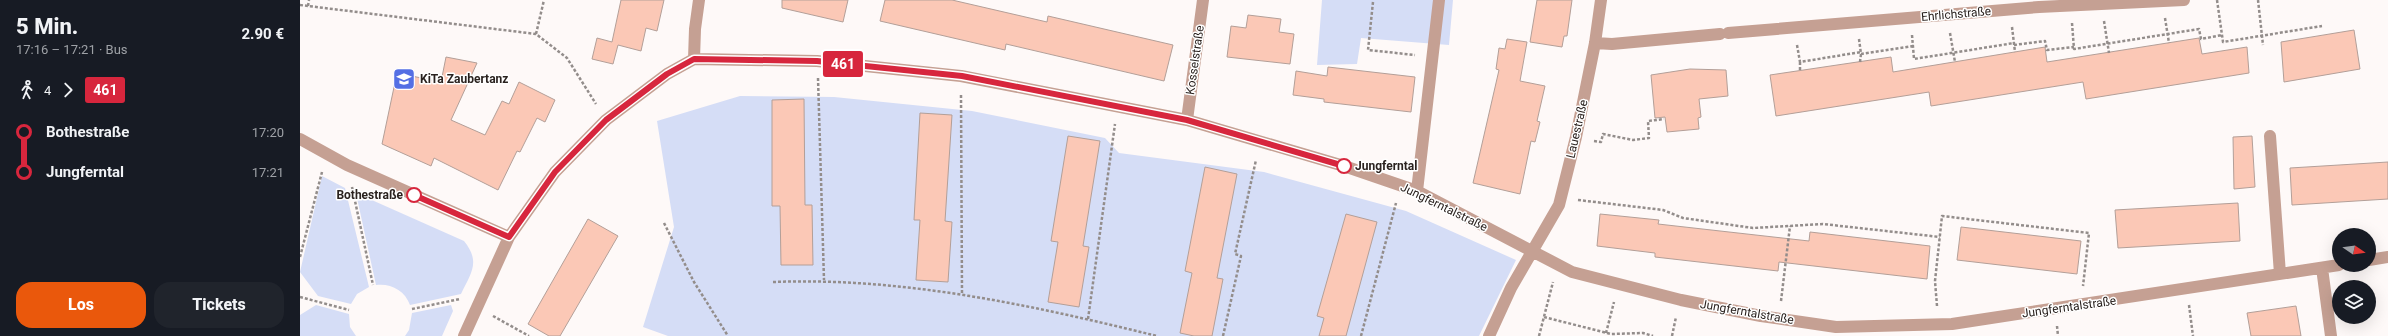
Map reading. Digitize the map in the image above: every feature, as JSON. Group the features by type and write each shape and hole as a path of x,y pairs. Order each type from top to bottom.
{"street":[{"path":"694,59 695,29 699,0"},
{"name":"Kosselstraße","path":"1187,120 1203,0"},
{"path":"1417,191 1434,57 1439,0"},
{"name":"Lauestraße","path":"1489,336 1511,288 1559,205 1576,137 1595,42 1601,0"},
{"name":"Ehrlichstraße","path":"1595,42 1612,44 2009,10 2039,4 2070,6 2184,0"},
{"name":"Jungferntalstraße","path":"464,336 509,237 555,172 606,120 667,74 694,59 817,61 962,76 1187,120 1260,140 1417,191 1572,272 1681,300 1837,332 1938,325 2080,306 2332,266"},
{"path":"2270,136 2280,274"},
{"path":"300,139 348,165 509,237"},
{"path":"2376,259 2388,257"},
{"path":"2322,268 2331,336"}],"path":[{"path":"308,6 309,0"},
{"path":"536,34 544,0"},
{"path":"2217,0 2223,42 2322,26"},
{"path":"2258,0 2263,45"},
{"path":"2163,1 2169,43"},
{"path":"1374,2 1368,50 1434,57"},
{"path":"2101,4 2109,53"},
{"path":"300,5 536,34 567,58 606,120"},
{"path":"2070,6 2074,49 2199,29 2201,39 2222,35"},
{"path":"2009,10 2015,52"},
{"path":"1947,15 1955,62"},
{"path":"1910,18 1914,59 2014,44 2045,41 2047,50 2074,46"},
{"path":"1857,22 1861,53 1860,62"},
{"path":"1795,28 1800,71"},
{"path":"1800,62 1913,46"},
{"path":"817,61 824,280"},
{"path":"962,76 962,295"},
{"path":"1088,319 1118,106"},
{"path":"1576,137 1601,142 1603,134 1633,140 1649,138 1648,120 1664,119"},
{"path":"1223,336 1241,256 1235,254 1260,140"},
{"path":"300,257 326,154"},
{"path":"348,165 373,285"},
{"path":"1361,336 1401,185"},
{"path":"1560,197 1663,210 1683,218 1754,228 1822,224 1940,237"},
{"path":"1938,325 1935,280 1942,216 2089,232 2080,306"},
{"path":"664,223 694,282 728,336"},
{"path":"1779,319 1790,226"},
{"path":"1539,336 1558,265"},
{"path":"773,282 824,280 899,285 962,295 1088,319 1157,336"},
{"path":"1606,333 1619,284"},
{"path":"2187,289 2193,336"},
{"path":"412,309 483,294"},
{"path":"300,297 349,310"},
{"path":"476,307 529,336"},
{"path":"1544,317 1606,333 1643,334 1653,336"},
{"path":"1672,336 1673,329"}],"shaded area":[{"path":"1322,0 1453,0 1449,45 1361,38 1357,64 1317,65"},
{"path":"740,96 834,97 972,111 1105,138 1119,153 1264,172 1406,211 1516,260 1479,336 668,336 643,327 674,227 657,121"},
{"path":"322,176 345,188 369,287 357,294 351,304 318,296 300,272"},
{"path":"365,197 464,241 472,255 473,268 461,294 410,305 405,295 392,286 376,285 357,198"},
{"path":"316,305 349,314 350,327 356,336 300,336 300,315"},
{"path":"451,305 453,311 442,336 405,336 409,330 412,313"}],"building":[{"path":"621,0 664,0 657,31 646,28 641,51 618,45 613,64 592,59 597,38 612,42"},
{"path":"782,0 848,0 843,22 782,8"},
{"path":"885,0 952,0 1047,22 1048,16 1173,45 1164,81 1006,44 1005,50 880,21"},
{"path":"1537,0 1572,0 1567,36 1564,36 1562,47 1530,42"},
{"path":"1248,15 1281,19 1279,32 1294,34 1290,64 1227,57 1231,26 1246,28"},
{"path":"2354,30 2360,69 2284,82 2281,42"},
{"path":"2199,38 2202,54 2247,47 2249,73 2086,99 2083,82 1931,106 1929,92 1776,116 1770,75 1891,57 1893,72 2045,47 2047,62"},
{"path":"1507,39 1527,42 1520,81 1545,86 1537,121 1540,122 1535,142 1531,141 1520,194 1473,183 1499,70 1496,69 1499,48 1505,49"},
{"path":"446,57 477,63 451,120 485,135 502,101 509,104 519,82 555,100 545,122 537,118 520,152 517,151 498,190 434,158 431,166 382,144 397,73 441,82"},
{"path":"1328,67 1415,77 1411,112 1324,102 1324,99 1293,95 1296,71 1327,76"},
{"path":"1690,69 1726,70 1728,96 1699,99 1701,117 1698,118 1699,129 1667,132 1665,117 1655,118 1651,75"},
{"path":"804,99 805,205 812,205 813,265 781,265 780,206 772,206 772,100"},
{"path":"920,113 952,115 945,221 952,222 948,282 916,280 920,220 914,220"},
{"path":"1068,136 1100,141 1083,246 1089,247 1079,307 1048,302 1058,242 1051,241"},
{"path":"2252,136 2255,187 2234,189 2233,137"},
{"path":"2388,162 2388,199 2292,205 2290,168"},
{"path":"1205,167 1237,174 1217,278 1223,279 1212,336 1194,336 1180,333 1192,273 1185,271"},
{"path":"2238,203 2240,241 2118,248 2115,210"},
{"path":"1346,214 1377,222 1346,336 1319,336 1324,318 1317,316"},
{"path":"1600,214 1659,220 1658,224 1809,241 1810,232 1930,246 1927,279 1779,262 1778,271 1655,257 1655,253 1597,246"},
{"path":"588,219 618,236 560,336 549,336 528,324"},
{"path":"1961,227 2081,241 2077,274 1957,260"},
{"path":"2296,306 2301,336 2251,336 2247,313"}],"bus line":[{"name":"461","path":"414,195 509,237 555,172 606,120 667,74 694,59 817,61 962,76 1187,120 1260,140 1344,166"}],"place":[{"name":"KiTa Zaubertanz","path":"404,79"},
{"name":"Jungferntal","path":"1344,166"},
{"name":"Bothestraße","path":"414,195"}]}
